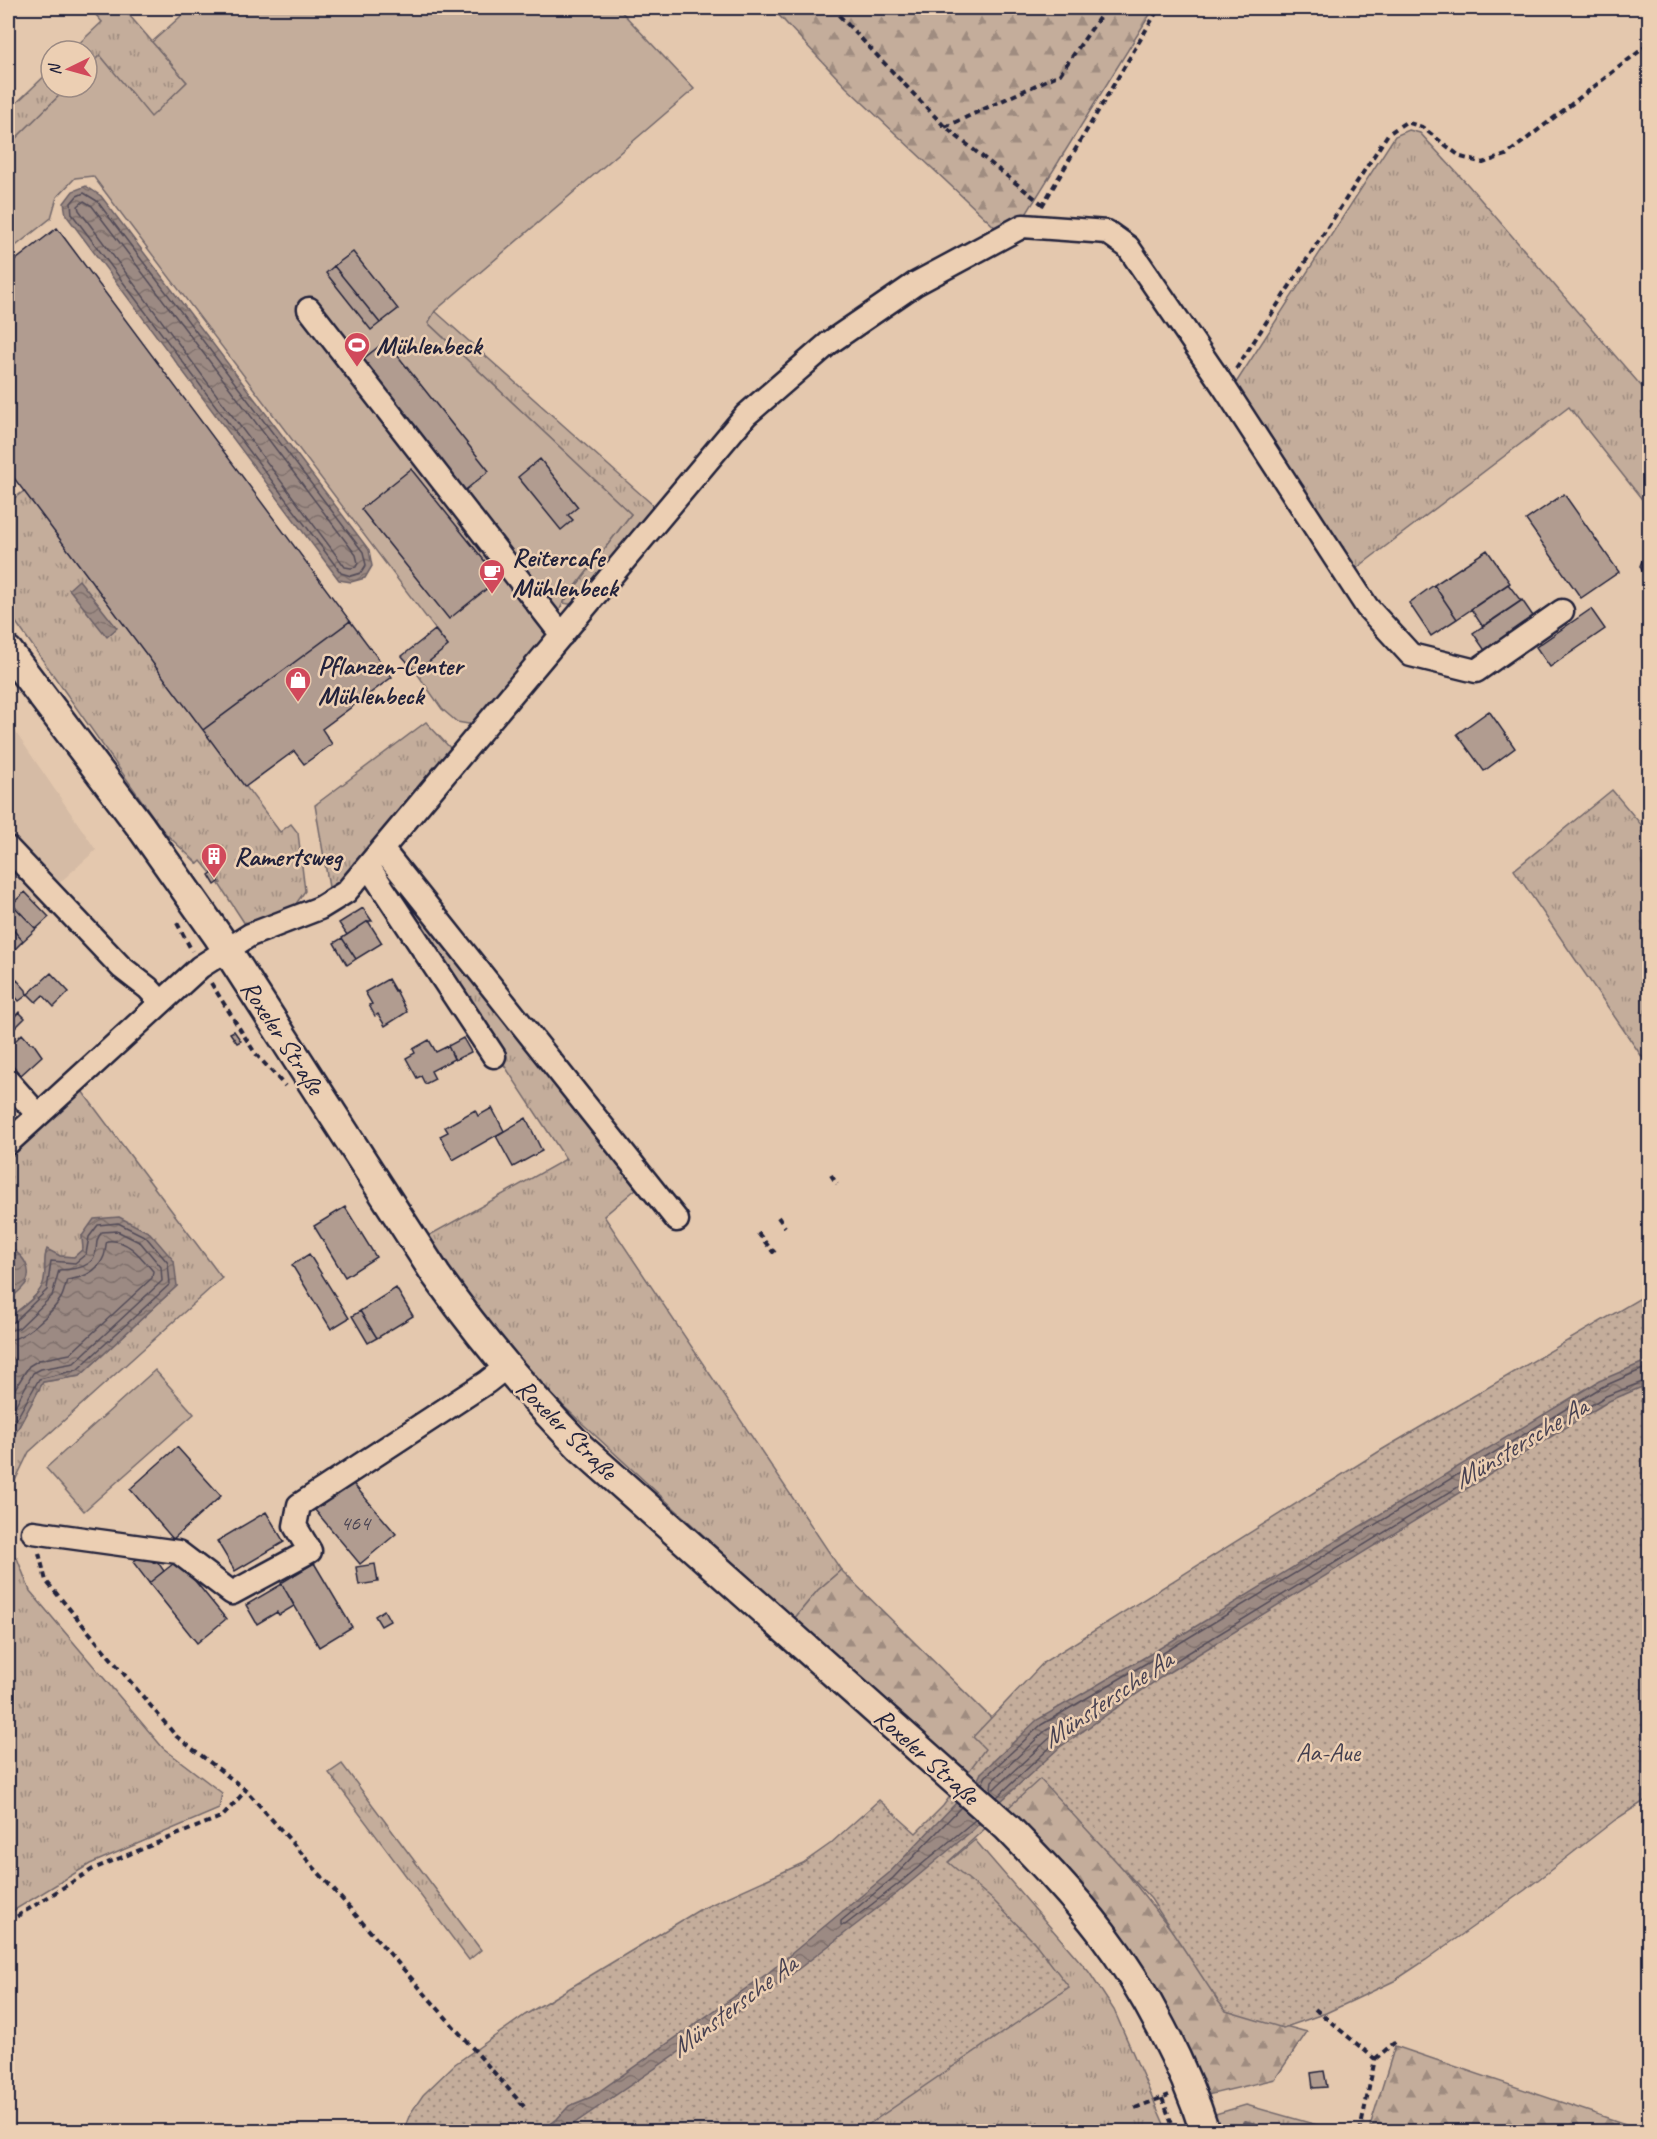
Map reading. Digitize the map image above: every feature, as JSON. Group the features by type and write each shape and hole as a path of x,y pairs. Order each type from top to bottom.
{"main road":[{"name":"Roxeler Straße","path":"8,651 141,827 227,950 436,1275 470,1323 541,1408 581,1448 952,1778 1006,1827 1060,1882 1103,1934 1143,1997 1174,2092 1205,2132"}],"street":[{"path":"8,1143 160,1001 200,967 250,935 320,908 346,892 747,415 829,343 915,284 1023,226 1107,232 1128,247 1224,387 1367,607 1411,655 1476,671 1563,611"},
{"path":"309,309 562,636"},
{"path":"8,848 121,967 148,988 160,1001"},
{"path":"375,857 494,1056"},
{"path":"375,857 677,1220"},
{"path":"8,1081 38,1115"},
{"path":"33,1532 178,1552 232,1593 310,1551 295,1526 299,1505 487,1382 506,1367"}],"path":[{"path":"832,8 945,127 1043,205"},
{"path":"945,127 1060,74 1106,8"},
{"path":"1023,226 1043,205 1159,8"},
{"path":"1224,387 1388,134 1406,122 1422,127 1461,157 1484,163 1506,154 1650,43"},
{"path":"831,1175 837,1184"},
{"path":"778,1217 786,1227"},
{"path":"758,1233 773,1252 776,1249"},
{"path":"33,1532 46,1581 176,1736 246,1790 527,2110"},
{"path":"8,1922 93,1869 223,1816 246,1790"},
{"path":"1316,2009 1375,2059"},
{"path":"1360,2131 1375,2059 1395,2042"},
{"path":"1135,2109 1174,2092"},
{"path":"1162,2098 1175,2132"}],"shaded area":[{"path":"8,721 96,850 8,929"}],"green space":[{"path":"90,8 123,8 187,82 151,118 99,56 99,39 84,39 102,22"},
{"name":"Mühlenbeck","path":"190,8 618,8 694,89 435,311 428,323 631,514 563,603 547,637 474,725 457,722 442,709 416,672 448,646 93,176 75,178 57,197 51,218 8,252 8,146 56,99 99,99 100,55 151,117 187,82 152,42"},
{"path":"772,8 1154,8 1025,216 999,231 846,87"},
{"path":"39,81 39,99 56,99 8,146 8,111"},
{"path":"1409,130 1420,133 1469,186 1649,395 1649,508 1569,407 1353,571 1232,389 1395,136"},
{"path":"435,311 654,506 575,605 563,603 631,514 428,323"},
{"path":"24,491 280,832 291,824 298,833 305,891 293,908 245,924 213,871 210,872 201,861 198,864 164,832 8,611 8,503"},
{"path":"426,722 452,750 330,893 315,805"},
{"path":"1612,790 1649,834 1649,1067 1514,870"},
{"path":"383,861 636,1189 604,1216 841,1570 818,1590 794,1619 506,1353 428,1236 566,1159 375,869"},
{"path":"82,1091 222,1278 29,1452 8,1495 8,1447 43,1382 80,1376 177,1286 82,1236 83,1249 74,1257 60,1256 47,1250 42,1287 8,1319 8,1301 26,1283 12,1249 8,1250 8,1157"},
{"name":"Aa-Aue","path":"1649,1293 1649,1798 1615,1820 1525,1890 1426,1960 1394,1981 1326,2013 1283,2028 1226,2011 1151,1899 1040,1779 948,1862 993,1900 1035,1943 1069,1987 859,2131 403,2132 410,2114 423,2095 455,2064 525,2015 699,1910 803,1863 830,1844 879,1800 916,1833 943,1806 985,1749 973,1737 1044,1662 1383,1449"},
{"path":"155,1370 194,1414 84,1511 46,1468"},
{"path":"8,1552 17,1558 30,1591 163,1748 222,1793 219,1809 90,1864 8,1914"},
{"path":"841,1570 1049,1775 1237,2013 1307,2032 1275,2079 1208,2095 1154,1990 1042,1846 962,1768 794,1619 818,1590"},
{"path":"342,1764 481,1950 469,1960 329,1773"},
{"path":"975,1840 1089,1972 1114,2010 1167,2131 600,2132 878,1921"},
{"path":"1395,2046 1646,2131 1390,2132 1370,2126"},
{"path":"1246,2105 1338,2131 1216,2131 1212,2115"}],"water":[{"path":"86,186 101,196 369,550 372,566 365,578 351,582 339,580 66,215 64,203 73,191"},
{"path":"79,580 117,628 107,637 69,589"},
{"path":"119,1217 150,1233 174,1261 177,1286 80,1376 43,1382 8,1447 8,1319 31,1300 42,1286 47,1249 60,1256 74,1257 83,1249 82,1236 94,1219"},
{"path":"12,1249 26,1263 28,1278 25,1285 8,1301 8,1250"},
{"name":"Münstersche Aa","path":"1649,1360 1649,1384 1609,1401 1166,1674 1060,1747 973,1830 901,1890 779,1984 563,2131 540,2132 569,2106 591,2097 768,1973 889,1873 977,1781 981,1773 1037,1720 1152,1653 1599,1381"}],"building":[{"path":"57,228 350,621 203,730 8,470 8,266"},
{"path":"353,252 398,309 380,323 334,266"},
{"path":"334,266 380,323 371,330 326,273"},
{"path":"386,341 489,471 463,492 359,362"},
{"path":"540,459 578,507 568,515 573,520 561,530 518,477"},
{"path":"411,469 499,579 449,619 361,509"},
{"path":"1564,494 1619,572 1581,598 1526,520"},
{"path":"1487,550 1510,583 1457,619 1434,585"},
{"path":"1650,551 1650,580 1646,579 1640,566 1645,553"},
{"path":"1508,584 1521,601 1483,627 1471,609"},
{"path":"1434,585 1457,619 1431,636 1409,603"},
{"path":"1522,600 1535,619 1486,652 1473,633"},
{"path":"1591,609 1605,629 1550,667 1536,647"},
{"name":"Pflanzen-Center Mühlenbeck","path":"350,621 392,677 322,729 332,744 304,764 294,751 245,787 203,730"},
{"path":"435,630 448,646 416,672 402,656"},
{"path":"1489,711 1515,748 1484,771 1457,734"},
{"name":"Ramertsweg","path":"213,872 219,882 215,885 209,875"},
{"path":"25,892 49,917 36,929 12,904"},
{"path":"12,904 36,929 23,941 8,924 8,908"},
{"path":"363,908 372,921 368,921 347,935 339,923"},
{"path":"368,921 382,943 356,959 342,938"},
{"path":"8,924 23,941 11,953 8,949"},
{"path":"342,938 356,959 347,965 334,943"},
{"path":"51,973 69,992 54,1007 43,995 36,1002 28,994"},
{"path":"388,979 407,1012 385,1026 378,1014 375,1016 369,1005 372,1004 365,992"},
{"path":"17,980 26,990 27,995 19,1001 8,988"},
{"path":"19,1012 25,1018 8,1035 8,1023"},
{"path":"234,1031 241,1041 237,1043 230,1033"},
{"path":"22,1034 30,1043 33,1043 42,1056 21,1075 8,1061 8,1048"},
{"path":"463,1038 471,1052 455,1060 448,1046"},
{"path":"429,1040 436,1052 448,1046 454,1059 431,1071 435,1079 425,1084 421,1076 417,1078 406,1058 415,1053 413,1049"},
{"path":"492,1108 504,1131 453,1160 440,1136 448,1132 445,1127 475,1110 478,1116"},
{"path":"526,1118 542,1151 513,1167 496,1136"},
{"path":"345,1207 376,1257 345,1277 314,1226"},
{"path":"309,1254 349,1318 331,1329 292,1265"},
{"path":"396,1288 413,1316 377,1338 360,1311"},
{"path":"360,1311 377,1338 368,1343 352,1316"},
{"path":"177,1447 221,1496 173,1539 130,1489"},
{"path":"350,1480 396,1534 360,1564 315,1510"},
{"path":"266,1512 284,1542 235,1571 217,1541"},
{"path":"145,1553 154,1563 157,1561 164,1571 149,1583 133,1562"},
{"path":"178,1560 226,1619 197,1643 149,1583"},
{"path":"314,1563 352,1627 319,1647 281,1583"},
{"path":"375,1564 378,1582 359,1585 356,1567"},
{"path":"282,1584 294,1606 279,1615 277,1612 257,1624 246,1605"},
{"path":"384,1610 390,1621 381,1626 375,1616"},
{"path":"1324,2071 1327,2087 1313,2088 1311,2073"}],"waterway":[{"path":"1245,2123 1277,2132"}],"place":[{"name":"Mühlenbeck","path":"357,368"},
{"name":"Reitercafe Mühlenbeck","path":"492,595"},
{"name":"Pflanzen-Center Mühlenbeck","path":"298,703"},
{"name":"Ramertsweg","path":"214,879"}]}
